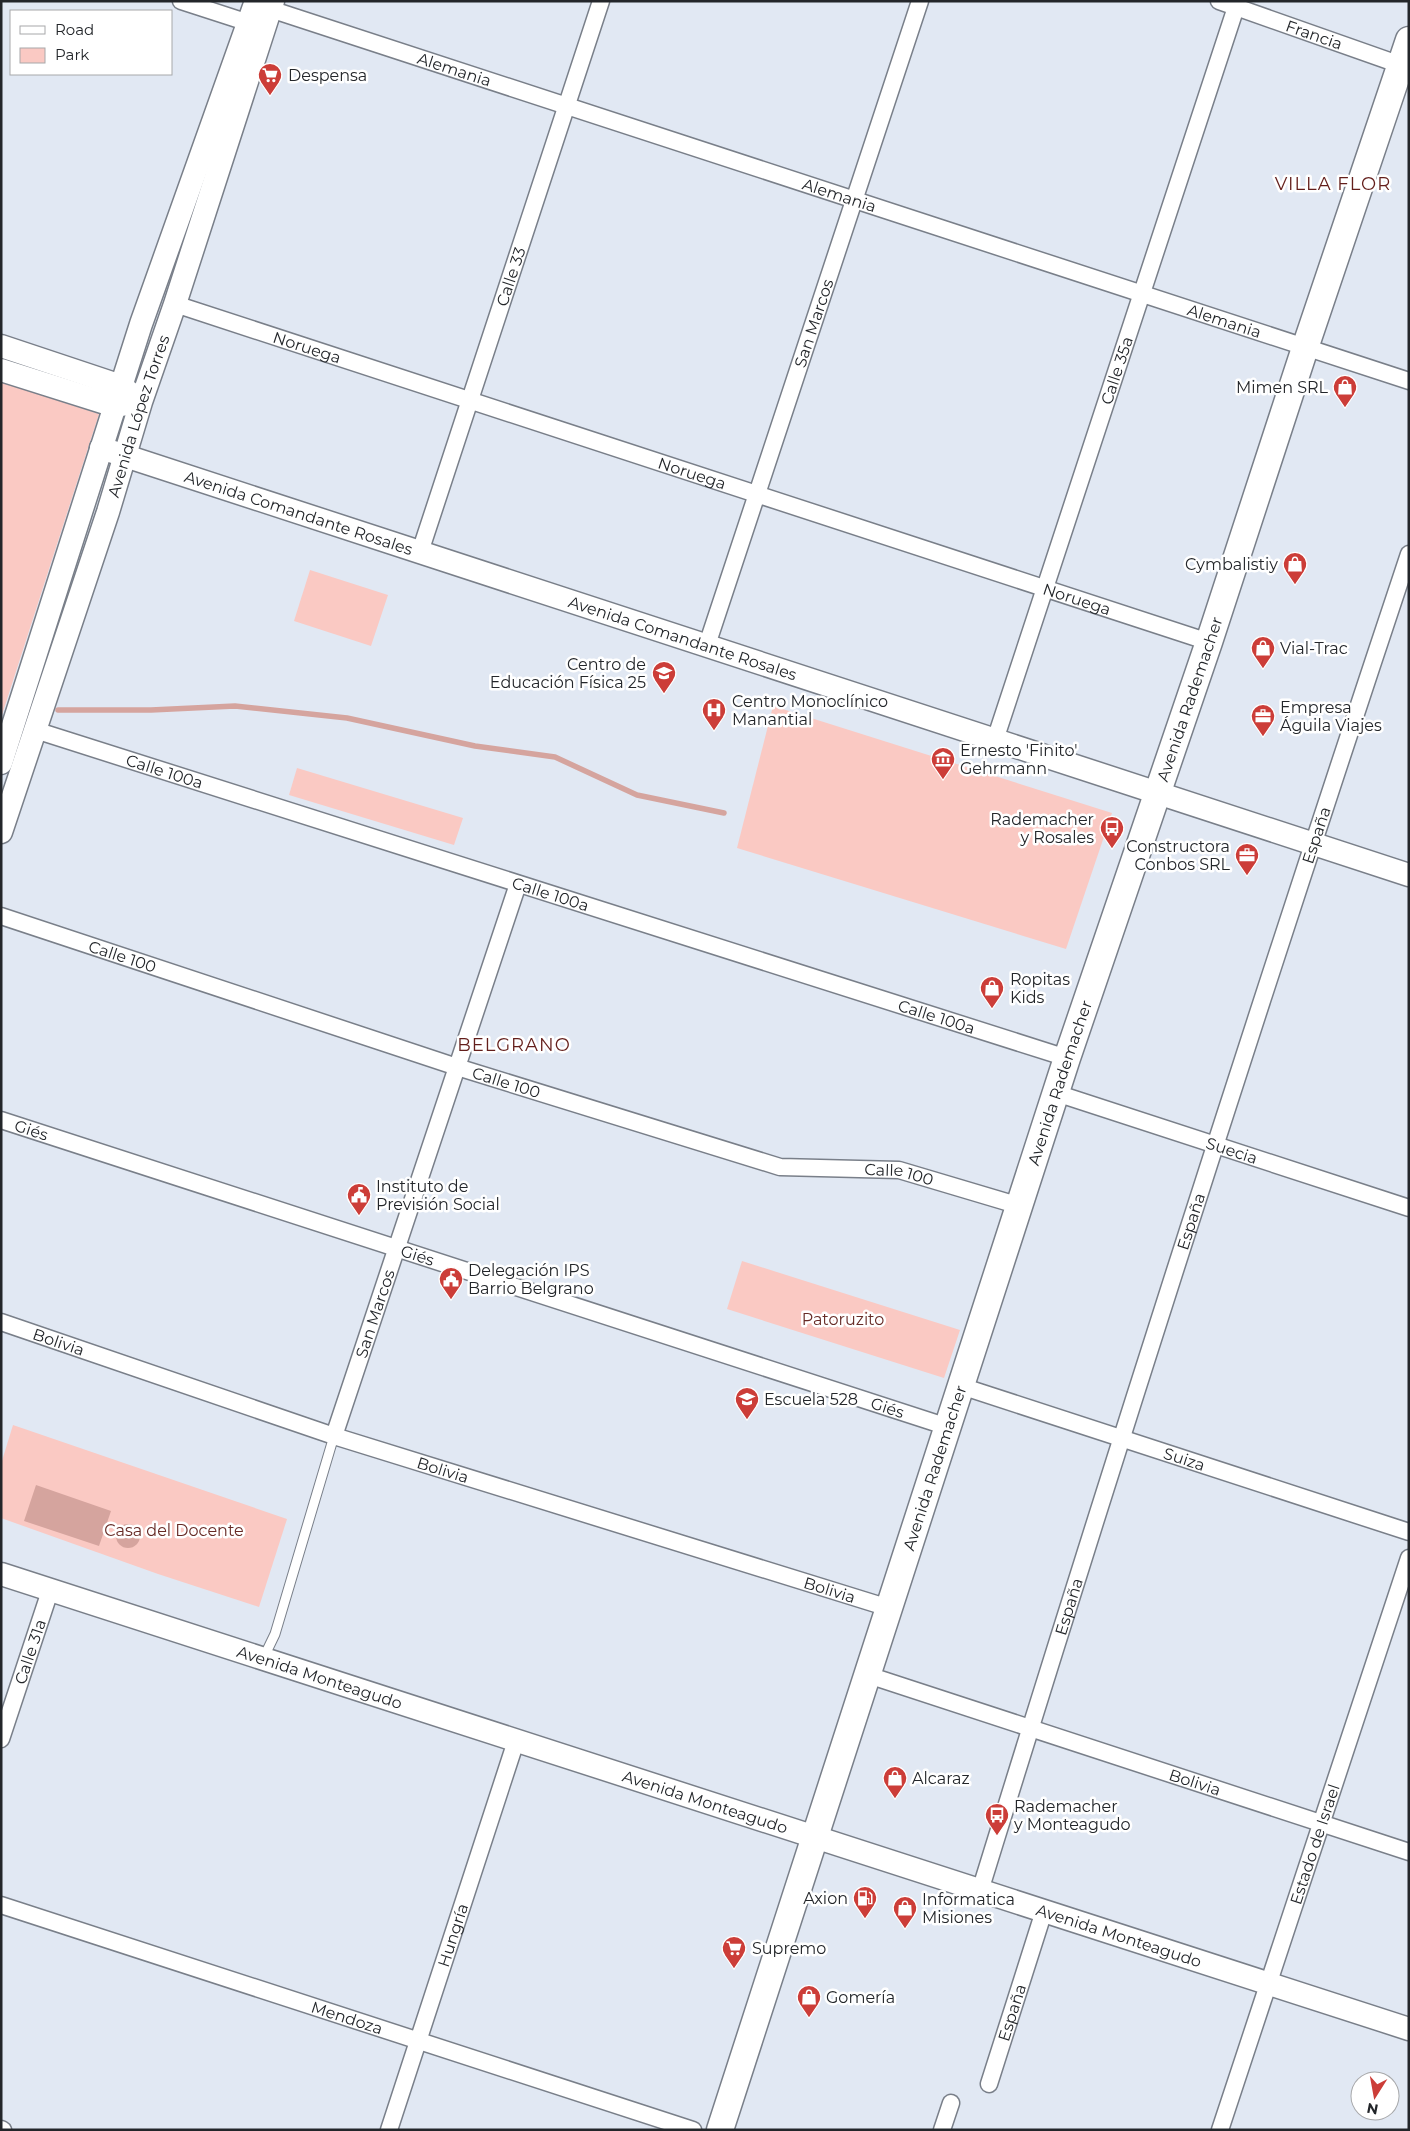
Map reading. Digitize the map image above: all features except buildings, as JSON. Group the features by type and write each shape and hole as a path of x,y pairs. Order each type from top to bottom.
{"main road":[{"name":"Avenida López Torres","path":"1,763 118,396 249,23 267,4"},
{"name":"Avenida López Torres","path":"1,832 108,512 141,402 175,304 267,4"},
{"name":"Avenida Rademacher","path":"720,2130 1067,1058 1209,642 1305,348 1405,66 1409,40"},
{"path":"1,346 118,396"},
{"path":"1,370 141,402"},
{"name":"Avenida Comandante Rosales","path":"101,448 1409,875"},
{"name":"Avenida Monteagudo","path":"1,1574 1409,2029"}],"street":[{"path":"181,1 249,23"},
{"name":"Calle 33","path":"420,552 601,1"},
{"name":"San Marcos","path":"707,645 920,1"},
{"name":"Francia","path":"1219,1 1237,4 1405,66"},
{"name":"Alemania","path":"267,4 853,200 1409,381"},
{"name":"Calle 35a","path":"995,740 1237,4"},
{"name":"Noruega","path":"175,304 1209,642"},
{"name":"España","path":"980,1891 1216,1145 1409,554"},
{"name":"Calle 100a","path":"35,730 1067,1058"},
{"name":"San Marcos","path":"334,1436 395,1248 518,884"},
{"name":"Calle 100","path":"1,916 457,1067 780,1167 899,1170 1020,1206"},
{"name":"Suecia","path":"1056,1093 1409,1208"},
{"name":"Giés","path":"1,1120 948,1427"},
{"name":"Bolivia","path":"1,1322 334,1436 889,1608"},
{"name":"Suiza","path":"961,1386 1409,1532"},
{"name":"Estado de Israel","path":"1220,2130 1409,1558"},
{"name":"Calle 31a","path":"1,1739 50,1591"},
{"name":"Bolivia","path":"868,1675 1409,1852"},
{"name":"Hungría","path":"389,2130 516,1741"},
{"name":"Mendoza","path":"1,1905 693,2130"},
{"name":"España","path":"989,2084 1044,1911"},
{"path":"942,2130 951,2103"}],"lane":[{"name":"San Marcos","path":"262,1659 275,1634 334,1436"}],"green space":[{"path":"1,382 99,414 1,718"},
{"path":"310,570 388,595 371,646 294,621"},
{"path":"773,706 1112,813 1066,949 737,848"},
{"path":"297,768 463,818 454,845 289,795"},
{"name":"Patoruzito","path":"742,1261 960,1330 944,1378 727,1309"},
{"name":"Casa del Docente","path":"13,1425 287,1519 259,1607 158,1574 1,1518 1,1464"}],"shaded area":[{"path":"36,1485 111,1511 99,1546 24,1521"},
{"path":"128,1524 137,1527 140,1536 137,1545 128,1548 119,1545 116,1536 119,1527"}],"waterway":[{"path":"58,710 151,710 235,706 347,718 475,746 555,757 637,795 724,813"}],"place":[{"name":"Despensa","path":"270,96"},
{"name":"Mimen SRL","path":"1345,408"},
{"name":"Cymbalistiy","path":"1295,585"},
{"name":"Vial-Trac","path":"1263,669"},
{"name":"Centro de Educación Física 25","path":"664,694"},
{"name":"Centro Monoclínico Manantial","path":"714,731"},
{"name":"Empresa Águila Viajes","path":"1263,737"},
{"name":"Ernesto 'Finito' Gehrmann","path":"943,780"},
{"name":"Rademacher y Rosales","path":"1112,849"},
{"name":"Constructora Conbos SRL","path":"1247,876"},
{"name":"Ropitas Kids","path":"992,1009"},
{"name":"Instituto de Previsión Social","path":"359,1216"},
{"name":"Delegación IPS Barrio Belgrano","path":"451,1300"},
{"name":"Escuela 528","path":"747,1420"},
{"name":"Alcaraz","path":"895,1799"},
{"name":"Rademacher y Monteagudo","path":"997,1836"},
{"name":"Axion","path":"865,1919"},
{"name":"Informatica Misiones","path":"905,1929"},
{"name":"Supremo","path":"734,1969"},
{"name":"Gomería","path":"809,2018"}],"district":[{"name":"VILLA FLOR","path":"1333,184"},
{"name":"BELGRANO","path":"514,1045"}]}
